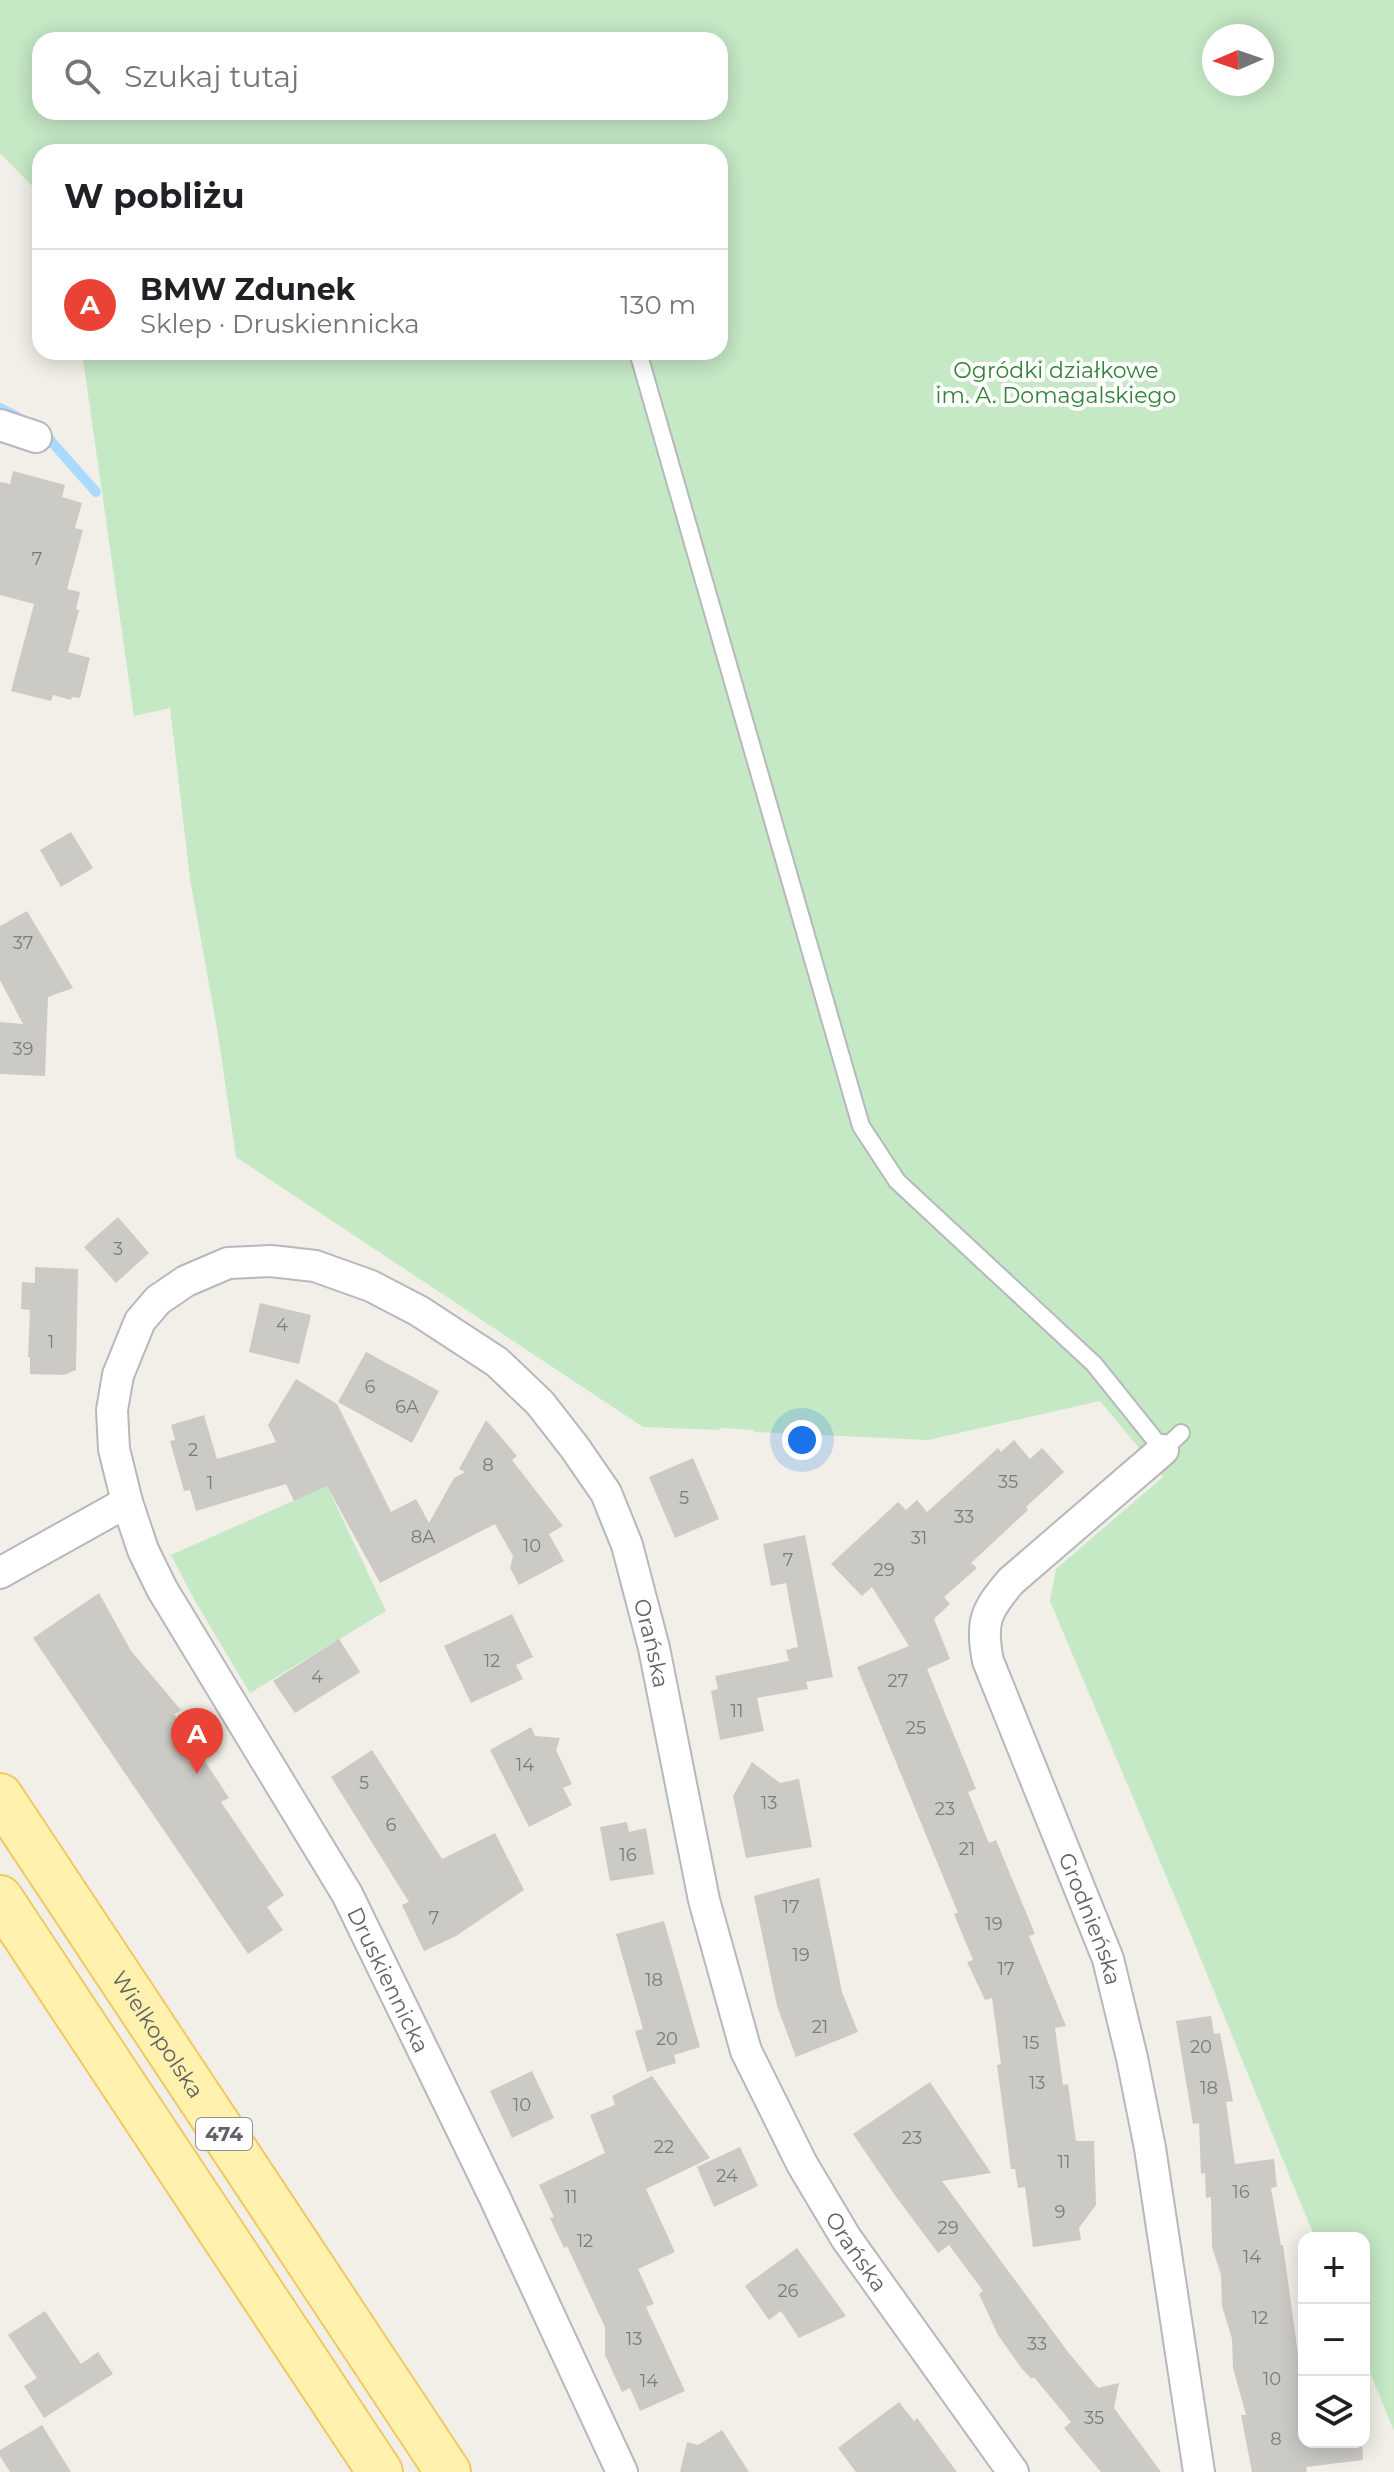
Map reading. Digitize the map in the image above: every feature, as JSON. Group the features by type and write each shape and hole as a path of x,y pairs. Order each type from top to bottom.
{"main road":[{"path":"0,1761 53,1877"},
{"name":"Wielkopolska","path":"0,1796 448,2472"},
{"name":"474","path":"0,1898 380,2472"}],"street":[{"path":"0,425 36,437"},
{"name":"Orańska","path":"127,1502 114,1449 112,1410 118,1375 140,1321 158,1300 176,1287 228,1263 271,1261 315,1266 371,1286 419,1311 497,1362 540,1403 606,1493 627,1545 654,1648 704,1900 746,2051 802,2164 846,2238 1013,2472"},
{"name":"Grodnieńska","path":"1172,1442 1011,1581 992,1603 985,1622 985,1644 988,1661 1111,1972 1150,2148 1199,2472"},
{"path":"7,1558 127,1502"},
{"name":"Druskiennicka","path":"127,1502 143,1550 162,1589 347,1894 501,2210 622,2472"}],"lane":[{"path":"640,360 861,1126 897,1181 1094,1364 1172,1442"}],"green space":[{"name":"Ogródki działkowe im. A. Domagalskiego","path":"0,0 1394,0 1394,2431 1370,2373 1370,2232 1313,2232 1050,1601 1056,1569 1163,1477 1100,1401 928,1440 720,1428 643,1427 236,1157 190,879 170,708 134,716 83,360 728,360 728,144 32,144 32,186 0,153"},
{"path":"327,1486 386,1611 250,1693 171,1555"}],"building":[{"path":"13,471 65,485 62,497 82,503 75,528 83,530 67,589 80,592 76,609 79,610 68,652 90,658 80,698 72,697 71,700 53,695 51,701 11,691 34,604 0,595 0,482 10,484"},
{"path":"71,832 93,868 61,887 40,850"},
{"path":"27,911 73,988 48,997 45,1076 0,1074 0,1022 23,1024 0,980 0,926"},
{"path":"118,1217 149,1253 116,1283 84,1247"},
{"path":"35,1267 78,1269 76,1370 64,1375 30,1374 30,1310 21,1309 22,1282 35,1283"},
{"path":"260,1303 311,1315 299,1364 249,1352"},
{"path":"366,1352 439,1391 412,1443 338,1402"},
{"path":"296,1379 337,1404 391,1512 416,1499 429,1523 454,1478 465,1472 459,1469 486,1420 517,1456 512,1460 563,1526 549,1534 564,1561 519,1585 510,1568 513,1556 495,1524 380,1583 327,1486 294,1501 286,1484 196,1511 190,1490 184,1491 170,1441 175,1440 171,1425 204,1415 217,1459 276,1442 268,1425"},
{"path":"1014,1440 1030,1459 1042,1448 1064,1472 971,1563 977,1568 944,1597 950,1604 934,1619 950,1659 927,1669 976,1789 968,1792 989,1843 996,1840 1035,1934 1029,1936 1066,2026 1055,2028 1063,2085 1068,2084 1076,2141 1094,2141 1096,2205 1079,2228 1081,2240 1033,2247 1025,2187 1018,2188 1015,2169 1011,2169 997,2065 1001,2064 992,1998 985,2000 967,1962 973,1960 954,1914 958,1913 857,1667 909,1646 872,1587 862,1596 831,1564 898,1502 906,1510 917,1500 927,1512 998,1448 1001,1452"},
{"path":"693,1458 719,1519 675,1538 649,1477"},
{"path":"805,1535 833,1677 806,1682 808,1689 757,1698 764,1731 720,1740 711,1691 718,1689 715,1676 789,1661 786,1650 798,1647 786,1583 771,1586 763,1544"},
{"path":"99,1593 131,1651 181,1710 174,1714 229,1798 221,1802 284,1895 267,1907 283,1930 248,1954 33,1638"},
{"path":"512,1614 533,1657 516,1665 523,1679 471,1703 444,1646"},
{"path":"339,1639 360,1672 295,1713 273,1681"},
{"path":"531,1727 535,1736 560,1738 556,1750 572,1784 563,1788 572,1805 529,1827 490,1750"},
{"path":"372,1750 442,1859 495,1833 524,1890 456,1936 424,1951 402,1905 409,1902 331,1777"},
{"path":"752,1762 780,1783 799,1779 812,1847 746,1858 733,1796"},
{"path":"627,1822 629,1832 646,1828 654,1874 610,1881 600,1827"},
{"path":"819,1878 842,1992 858,2032 796,2057 777,2006 754,1896"},
{"path":"664,1921 700,2047 674,2055 676,2063 647,2072 635,2031 643,2029 616,1934"},
{"path":"1211,2016 1214,2034 1220,2033 1233,2101 1226,2102 1235,2164 1274,2159 1277,2187 1271,2188 1283,2245 1298,2354 1298,2448 1362,2448 1363,2460 1306,2467 1307,2472 1252,2472 1241,2415 1246,2415 1233,2368 1232,2339 1222,2306 1221,2275 1212,2247 1211,2197 1206,2198 1205,2173 1201,2174 1199,2123 1193,2124 1176,2021"},
{"path":"532,2071 554,2118 512,2138 490,2091"},
{"path":"652,2076 710,2158 646,2189 675,2252 638,2269 654,2304 646,2307 685,2391 640,2411 630,2388 622,2392 605,2355 605,2327 567,2246 564,2248 550,2218 554,2217 539,2185 605,2153 590,2115 615,2105 612,2096"},
{"path":"930,2082 991,2173 942,2181 1098,2388 1119,2383 1114,2408 1161,2472 1101,2472 1064,2428 1071,2422 1034,2377 1032,2379 1022,2369 998,2335 979,2294 983,2291 949,2245 938,2253 853,2134"},
{"path":"740,2147 758,2186 714,2207 697,2167"},
{"path":"797,2248 846,2316 799,2338 781,2311 769,2320 745,2286"},
{"path":"45,2311 81,2364 98,2352 113,2374 44,2418 24,2386 37,2378 8,2335"},
{"path":"899,2402 914,2421 917,2418 957,2472 856,2472 838,2448"},
{"path":"42,2425 71,2472 10,2472 0,2456 0,2450"},
{"path":"722,2430 749,2472 680,2472 687,2442 698,2445"}],"waterway":[{"path":"0,408 17,417"},
{"path":"42,431 96,492"}],"place":[{"name":"BMW Zdunek","path":"197,1774"}]}
